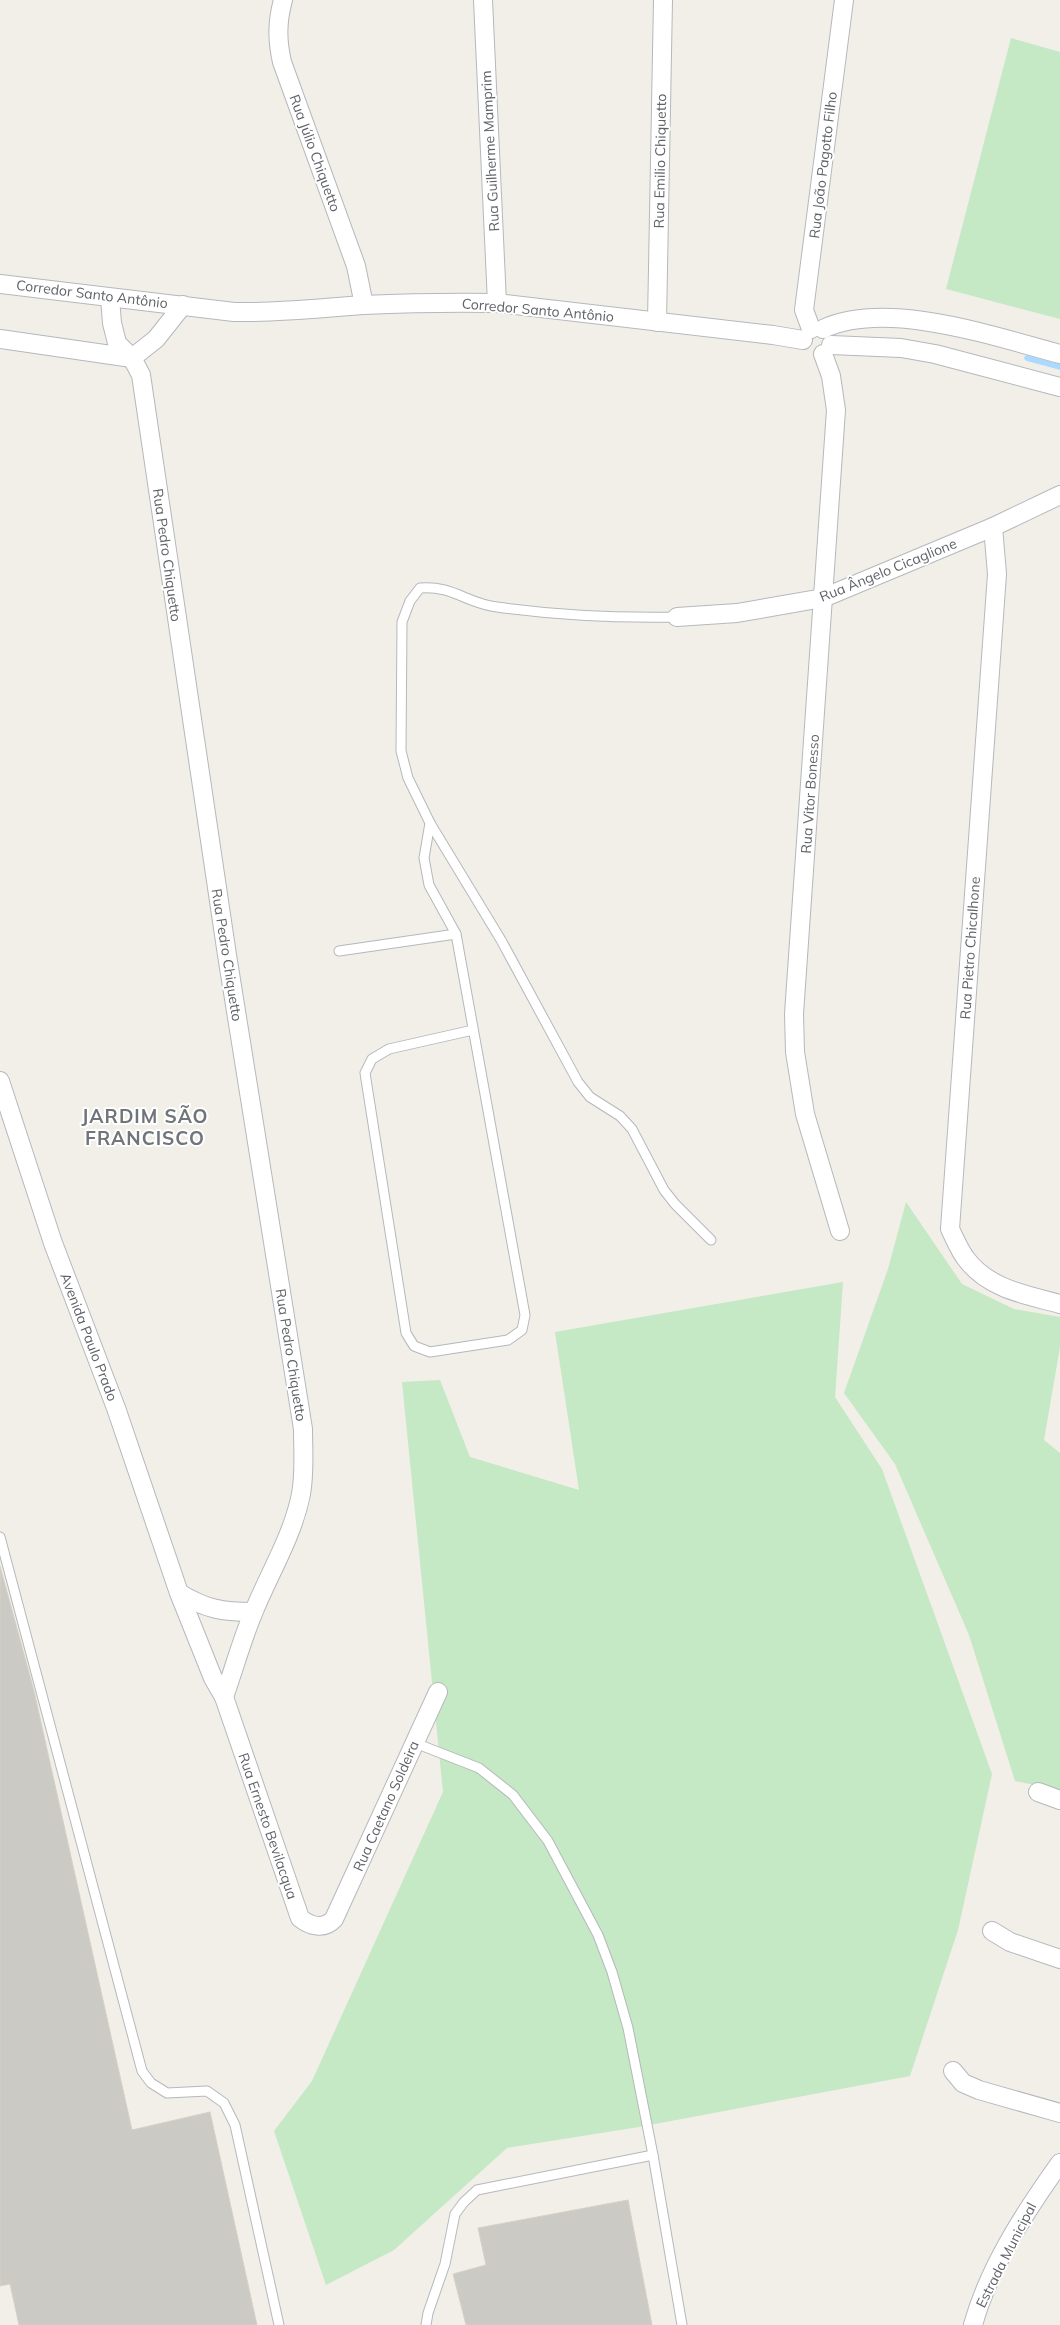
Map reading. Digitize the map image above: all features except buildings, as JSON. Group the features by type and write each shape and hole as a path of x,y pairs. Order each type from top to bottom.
{"street":[{"name":"Rua Júlio Chiquetto","path":"283,0 277,26 282,62 356,266 364,305"},
{"name":"Rua Guilherme Mamprim","path":"483,0 497,303"},
{"name":"Rua Emilio Chiquetto","path":"657,322 663,0"},
{"name":"Rua João Pagotto Filho","path":"818,339 804,310 844,0"},
{"name":"Corredor Santo Antônio","path":"0,284 110,298 148,300 234,312 268,313 364,305 451,302 497,303 778,336 901,348 935,354 1060,387"},
{"name":"Rua Pedro Chiquetto","path":"110,298 112,323 117,343 132,358 141,375 228,965 303,1429 301,1494 279,1556 253,1612"},
{"name":"Corredor Santo Antônio","path":"132,358 156,339 183,305"},
{"name":"Corredor Santo Antônio","path":"818,339 833,324 892,318 937,323 1060,354"},
{"path":"0,339 132,358"},
{"name":"Rua Vitor Bonesso","path":"818,339 831,376 836,410 794,1014 795,1052 805,1114 840,1231"},
{"name":"Rua Ângelo Cicaglione","path":"678,616 737,613 823,598 993,527 1060,495"},
{"name":"Rua Pietro Chicalhone","path":"993,527 997,574 950,1229 966,1260 983,1276 1001,1288 1060,1304"},
{"name":"Avenida Paulo Prado","path":"0,1081 53,1243 116,1408 179,1593 201,1649"},
{"path":"179,1593 217,1611 253,1612 224,1698"},
{"path":"201,1649 216,1660 224,1662 237,1658"},
{"name":"Rua Ernesto Bevilacqua","path":"201,1649 224,1698 300,1918 314,1926 329,1924 334,1919"},
{"name":"Rua Caetano Soldeira","path":"334,1919 438,1692"},
{"path":"1038,1792 1060,1800"},
{"path":"992,1931 1010,1942 1060,1959"},
{"path":"953,2071 963,2083 979,2090 1060,2113"},
{"name":"Estrada Municipal","path":"973,2325 978,2305 1024,2213 1060,2163"}],"lane":[{"path":"678,616 636,617 495,607 437,587 420,588 410,601 402,622 401,751 408,778 430,823 501,940 578,1082 590,1098 620,1116 632,1129 664,1190 675,1204 711,1240"},
{"path":"430,823 424,858 429,885 456,934 525,1314 522,1330 508,1340 430,1352 414,1346 406,1333 365,1073 372,1059 389,1049 473,1030"},
{"path":"339,951 456,934"},
{"path":"0,1537 142,2071 151,2083 166,2093 207,2092 224,2103 235,2125 279,2325"},
{"path":"415,1743 478,1768 512,1795 548,1841 598,1935 612,1972 628,2028 653,2155 682,2325"},
{"path":"426,2325 428,2313 445,2264 455,2214 477,2190 653,2155"}],"green space":[{"path":"1011,38 1060,52 1060,319 946,289"},
{"path":"906,1202 962,1284 1014,1309 1060,1317 1060,1347 1044,1440 1060,1453 1060,1790 1015,1781 969,1635 895,1464 844,1393 888,1269"},
{"path":"843,1282 835,1397 882,1469 992,1774 958,1930 910,2076 639,2127 507,2148 394,2250 326,2285 274,2131 312,2081 443,1792 402,1382 440,1380 470,1457 579,1490 555,1332"}],"waterway":[{"path":"1027,358 1060,367"}],"district":[{"name":"JARDIM SÃO FRANCISCO","path":"145,1127"}]}
